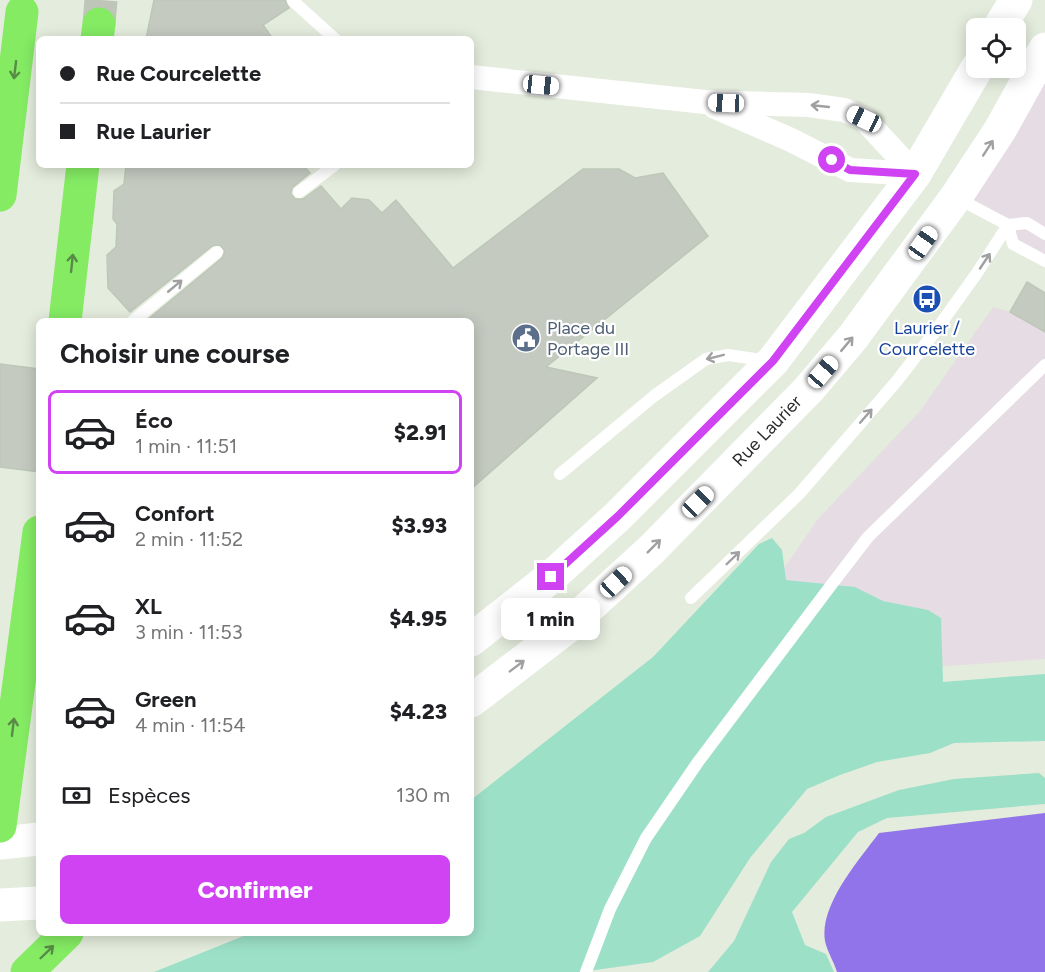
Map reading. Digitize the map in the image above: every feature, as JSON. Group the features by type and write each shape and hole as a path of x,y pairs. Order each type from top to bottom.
{"main road":[{"path":"1005,18 1016,0"},
{"path":"0,195 22,12"},
{"name":"Rue Laurier","path":"474,700 566,629 651,550 809,389 853,337 956,197 1000,130 1045,49"},
{"path":"474,638 551,577 618,516 773,361 915,174 971,78"},
{"path":"65,318 83,168"},
{"path":"915,174 956,197"},
{"path":"0,826 36,555"},
{"path":"0,843 36,839"},
{"path":"0,905 36,903"},
{"path":"27,972 64,936"}],"street":[{"path":"474,77 705,102 809,105 844,110 864,119 915,174"},
{"path":"705,102 789,139 850,170 915,174"}],"lane":[{"path":"294,2 322,33"},
{"path":"299,192 331,168"},
{"path":"956,197 1008,225 1027,223 1045,234"},
{"path":"1008,225 1013,244 1045,261"},
{"path":"691,598 800,493 896,382 987,260 1008,225"},
{"path":"137,318 217,252"},
{"path":"560,474 654,396 706,359 728,355 773,361"},
{"path":"586,972 610,909 646,838 699,762 861,547 933,472 1045,365"}],"shaded area":[{"path":"1045,49 1045,261 1013,244 1007,225 956,197"},
{"path":"1027,282 1045,293 1045,659 920,668 773,584 818,519 920,411 993,307 1010,312"},
{"path":"1045,813 1045,972 837,972 825,941 828,913 842,884 879,833"}],"green space":[{"path":"772,538 782,550 786,580 855,587 883,601 928,610 941,618 943,682 1045,674 1045,741 954,743 930,753 877,762 807,789 750,858 700,936 653,962 581,972 154,972 244,936 474,936 474,798 653,657 759,544"},
{"path":"1039,773 1045,778 1045,804 887,818 858,832 792,912 805,945 826,954 834,972 708,972 734,941 771,862 789,839 804,833 826,817 899,790 954,779"}],"building":[{"path":"154,0 285,0 289,8 263,25 271,36 147,36"},
{"name":"Place du Portage III","path":"126,168 306,168 310,173 292,188 291,194 295,199 303,199 321,186 341,209 352,198 369,200 382,213 396,200 453,268 583,169 619,169 635,178 663,173 708,236 546,367 597,378 474,486 474,318 150,318 222,258 225,251 220,245 212,246 130,312 108,288 107,255 116,247 117,224 113,219 114,191 124,184"},
{"path":"1027,282 1045,293 1045,332 1010,312"},
{"path":"0,364 36,369 36,472 0,467"}],"tunnel":[{"path":"99,24 101,0"}],"place":[{"name":"Laurier / Courcelette","path":"927,299"},
{"name":"Place du Portage III","path":"526,338"}],"route":[{"path":"551,577 618,516 773,361 915,174 850,170 832,160"}]}
